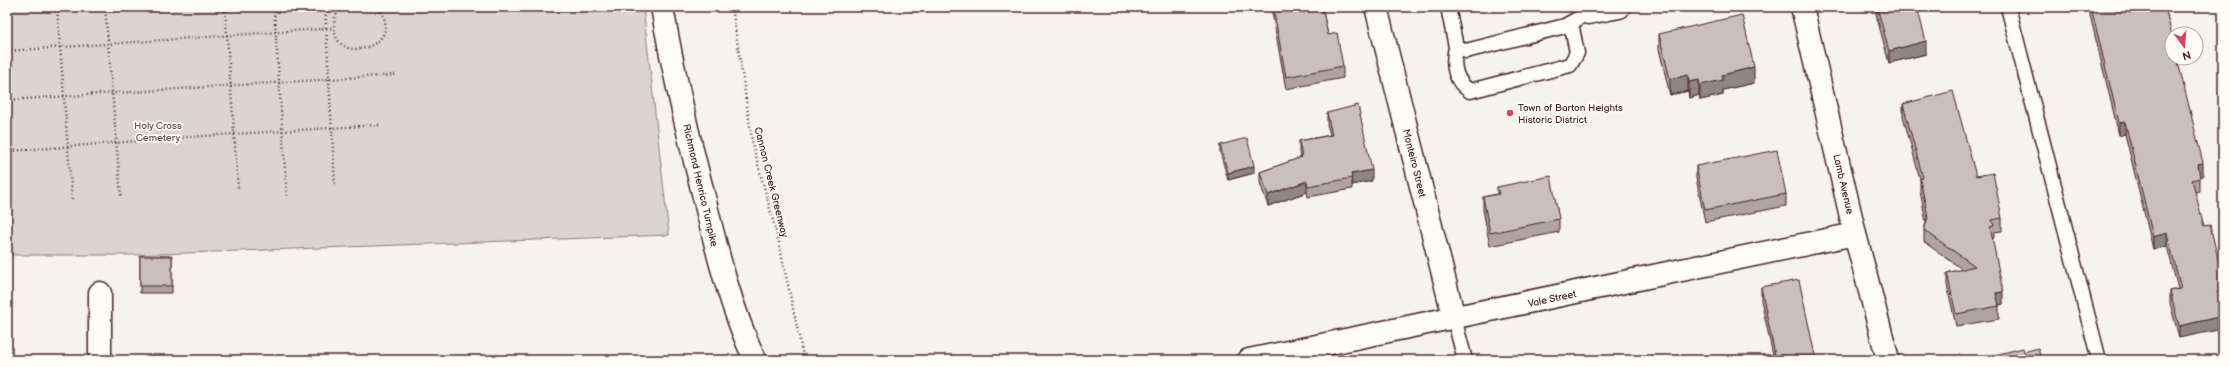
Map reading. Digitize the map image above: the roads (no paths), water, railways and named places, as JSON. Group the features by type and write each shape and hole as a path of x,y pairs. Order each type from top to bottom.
{"street":[{"name":"Richmond Henrico Turnpike","path":"662,7 695,162 718,256 738,320 755,360"},
{"name":"Monteiro Street","path":"1376,7 1454,318"},
{"path":"1580,18 1620,7"},
{"name":"Lamb Avenue","path":"1802,7 1856,234 1888,360"},
{"name":"Vale Street","path":"1249,360 1856,234"},
{"path":"100,293 100,360"}],"lane":[{"path":"1448,7 1456,47 1452,62 1462,86 1470,91 1570,65 1577,53 1580,18"},
{"path":"2008,7 2099,360"},
{"path":"1456,47 1466,51 1565,26 1580,18"},
{"path":"1454,318 1465,360"}],"place":[{"name":"Town of Barton Heights Historic District","path":"1510,113"}],"park label":[{"name":"Holy Cross Cemetery","path":"158,130"}]}
